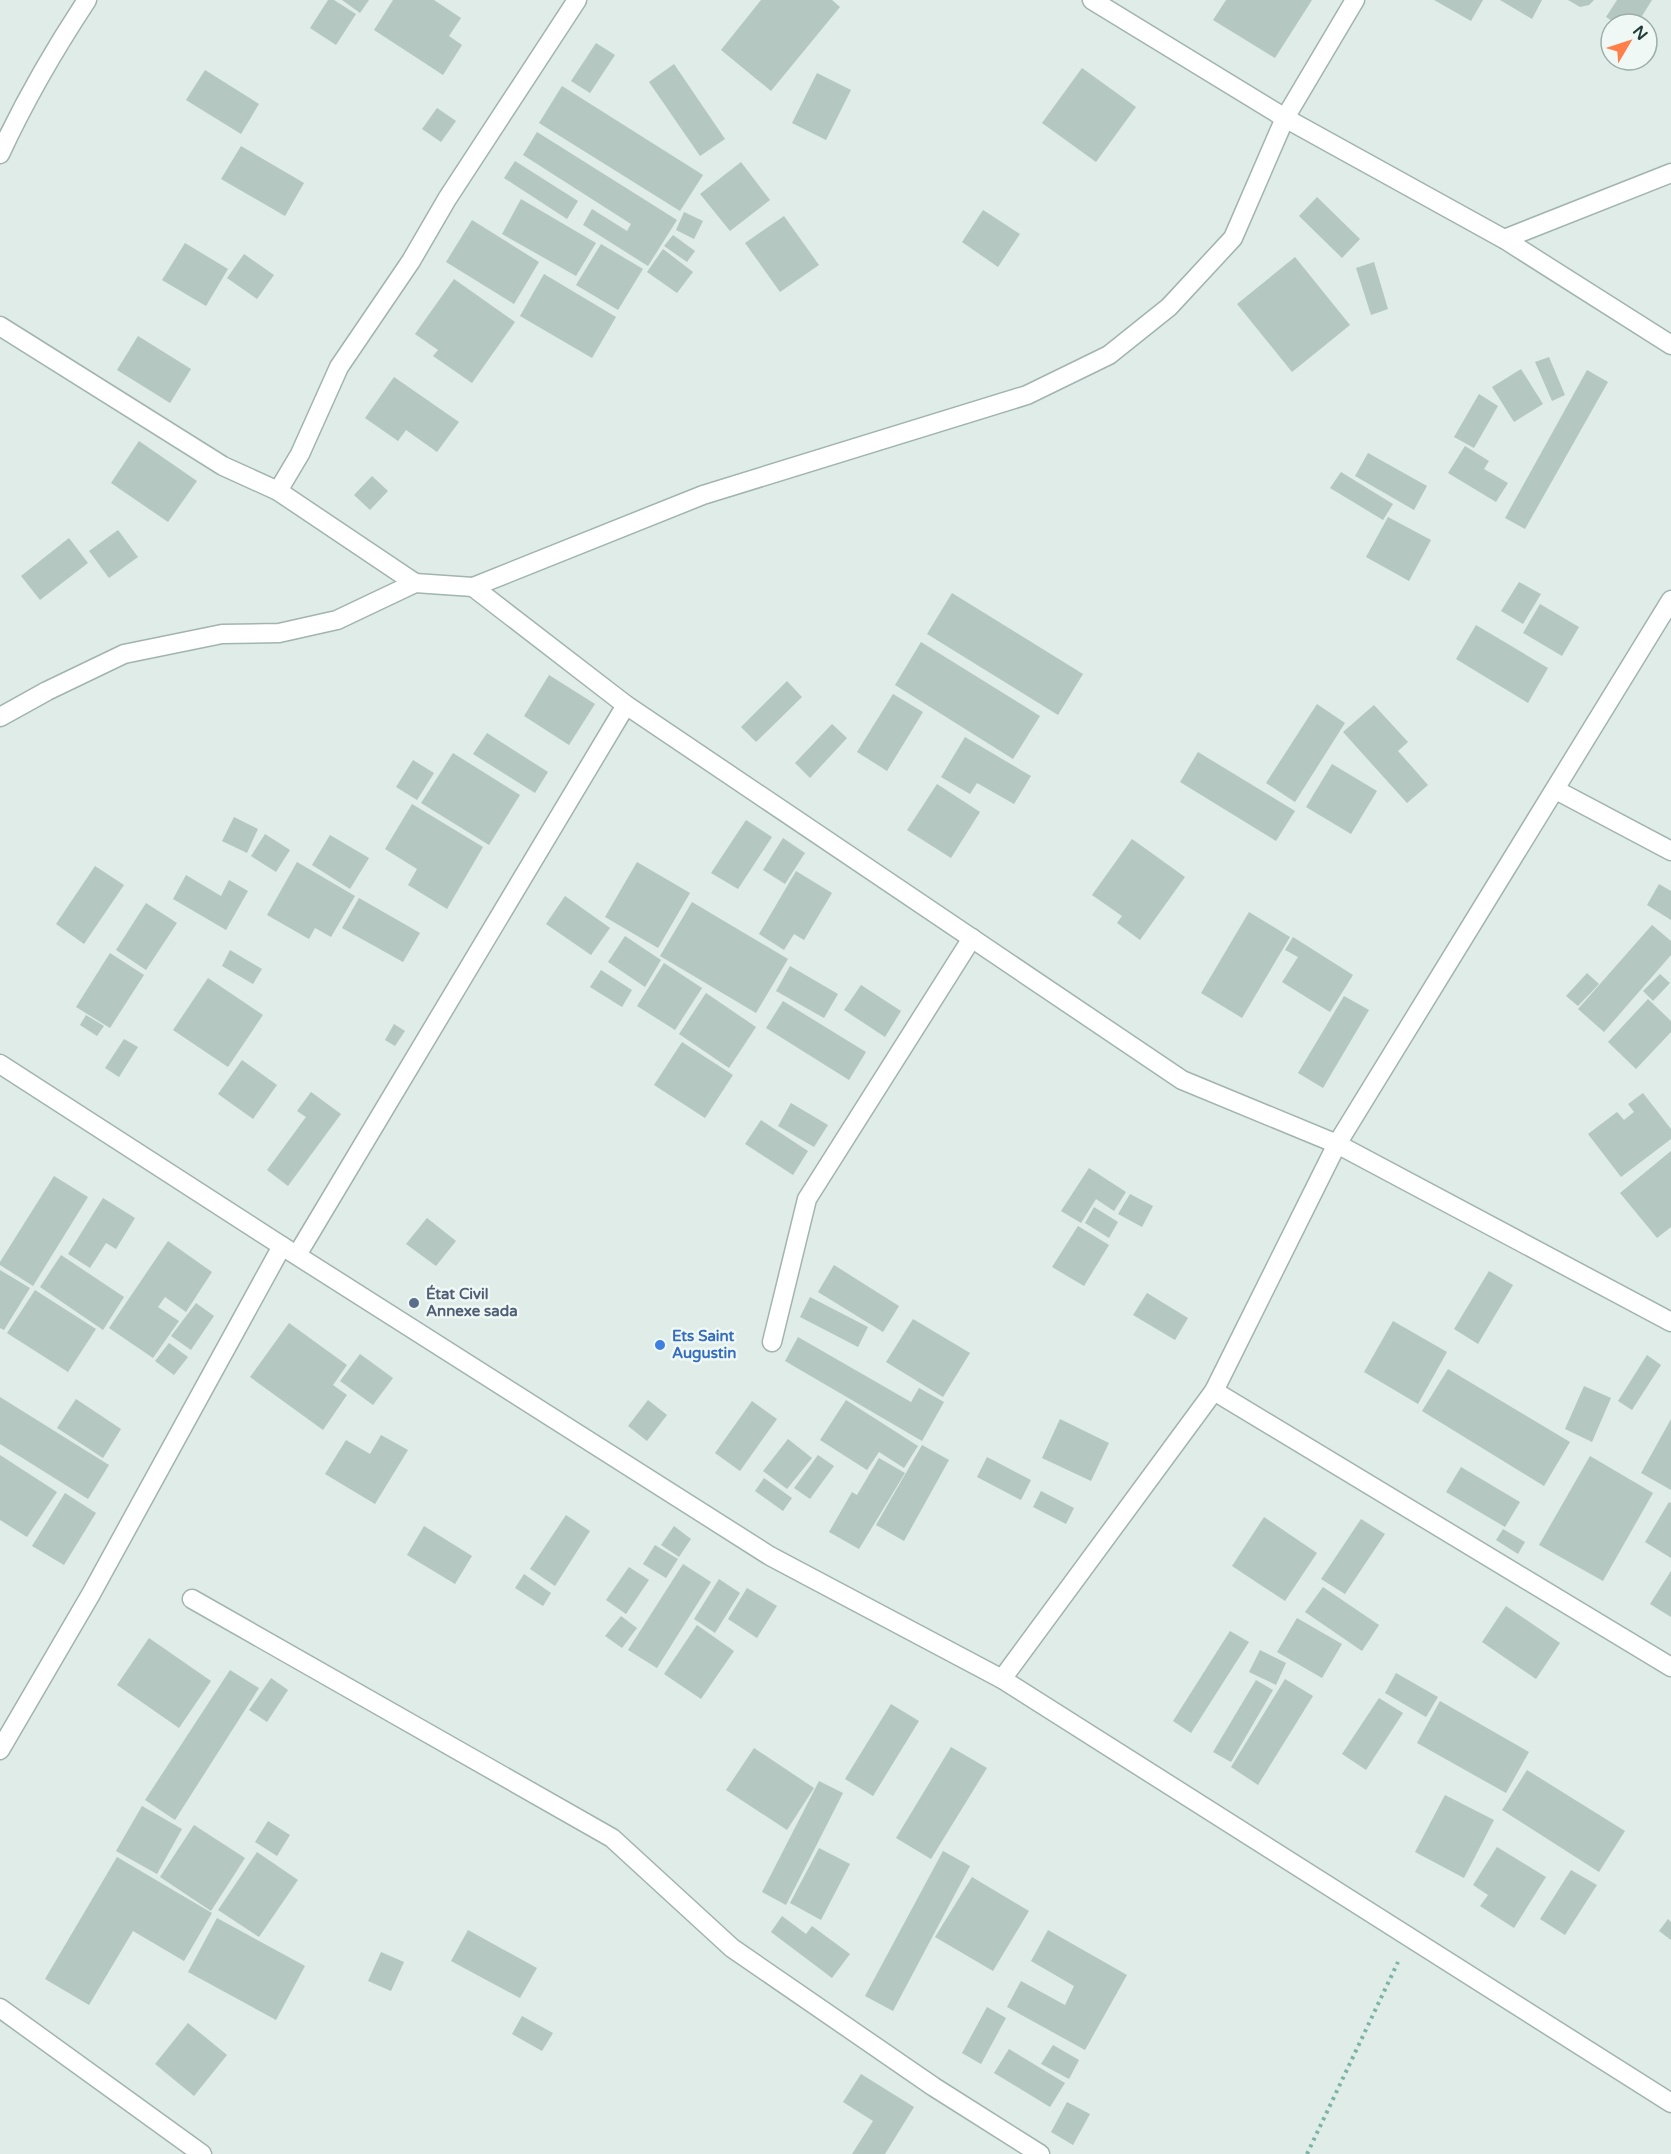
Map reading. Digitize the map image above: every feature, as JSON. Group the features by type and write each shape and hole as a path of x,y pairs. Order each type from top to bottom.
{"street":[{"path":"0,154 21,108 50,55 87,0"},
{"path":"278,491 300,454 339,367 380,303 411,261 447,199 577,0"},
{"path":"1092,0 1286,118 1504,239 1671,345"},
{"path":"0,717 47,691 124,654 222,634 279,633 337,620 415,583 472,587 703,495 1027,395 1109,356 1169,307 1233,238 1286,118 1355,0"},
{"path":"1504,239 1671,173"},
{"path":"0,326 223,466 278,491 415,583"},
{"path":"472,587 626,705 1182,1080 1337,1144 1671,1322"},
{"path":"1002,1679 1214,1391 1337,1144 1671,600"},
{"path":"0,1750 289,1251 626,705"},
{"path":"1556,790 1671,851"},
{"path":"772,1342 807,1199 972,938"},
{"path":"0,1064 289,1251 770,1556 1002,1679 1671,2103"},
{"path":"1214,1391 1671,1667"},
{"path":"192,1599 612,1838 732,1948 934,2087 1040,2154"},
{"path":"0,2008 202,2154"}],"path":[{"path":"1307,2154 1410,1937"}],"building":[{"path":"328,0 334,0 356,14 336,45 310,28"},
{"path":"342,0 369,0 360,13"},
{"path":"393,0 434,0 461,18 449,36 462,45 443,75 374,30"},
{"path":"761,0 832,0 840,7 771,91 721,50"},
{"path":"1226,0 1312,0 1275,58 1213,20"},
{"path":"1434,0 1483,0 1471,21"},
{"path":"1500,0 1542,0 1532,19"},
{"path":"1568,0 1594,0 1589,5 1580,7"},
{"path":"1617,0 1652,0 1644,12 1609,12"},
{"path":"596,43 615,55 590,93 571,81"},
{"path":"674,64 725,139 700,156 649,82"},
{"path":"1082,68 1136,107 1096,162 1042,123"},
{"path":"205,70 259,104 241,134 186,100"},
{"path":"817,73 851,90 826,140 792,123"},
{"path":"562,86 703,175 680,211 539,123"},
{"path":"437,108 456,121 441,142 422,129"},
{"path":"537,132 677,220 648,266 583,225 592,209 627,231 631,224 523,155"},
{"path":"241,146 304,183 285,216 221,179"},
{"path":"515,161 578,201 567,219 504,178"},
{"path":"741,162 770,200 730,231 700,194"},
{"path":"1317,197 1360,239 1342,258 1299,216"},
{"path":"521,199 596,243 576,276 502,234"},
{"path":"983,210 1020,234 998,267 962,242"},
{"path":"684,212 703,221 694,239 676,230"},
{"path":"784,216 819,265 780,292 745,243"},
{"path":"472,220 539,262 514,304 446,262"},
{"path":"673,235 695,251 687,262 664,246"},
{"path":"185,243 228,269 206,306 162,280"},
{"path":"601,244 643,269 618,310 576,285"},
{"path":"663,249 693,272 677,293 647,272"},
{"path":"244,254 274,275 257,299 227,278"},
{"path":"1295,257 1350,325 1292,372 1237,304"},
{"path":"1374,262 1388,309 1371,315 1356,268"},
{"path":"544,274 616,317 592,358 520,316"},
{"path":"454,279 515,322 472,383 433,356 438,350 415,334"},
{"path":"138,336 191,369 170,403 117,370"},
{"path":"1549,357 1565,395 1552,401 1535,362"},
{"path":"1521,369 1543,404 1514,422 1492,387"},
{"path":"1587,370 1608,382 1525,529 1505,518"},
{"path":"394,377 459,422 437,452 406,430 398,441 365,418"},
{"path":"1479,394 1498,406 1474,448 1454,437"},
{"path":"139,441 197,481 168,522 111,483"},
{"path":"1465,446 1489,461 1484,469 1508,483 1496,502 1448,473"},
{"path":"1368,453 1427,486 1414,510 1355,476"},
{"path":"1341,472 1393,504 1383,520 1330,488"},
{"path":"372,476 388,491 370,510 354,495"},
{"path":"1388,517 1431,540 1409,581 1366,557"},
{"path":"118,530 138,557 109,578 89,551"},
{"path":"69,538 88,563 40,600 21,576"},
{"path":"1519,582 1541,594 1523,624 1501,611"},
{"path":"952,593 1083,674 1058,715 927,634"},
{"path":"1540,604 1579,627 1562,656 1523,633"},
{"path":"1476,625 1548,668 1528,703 1456,659"},
{"path":"921,642 1040,716 1013,759 895,685"},
{"path":"549,675 595,704 569,745 524,716"},
{"path":"787,681 802,697 756,742 741,727"},
{"path":"893,694 923,712 887,771 857,752"},
{"path":"1317,704 1345,723 1295,802 1266,783"},
{"path":"1374,705 1408,742 1398,751 1428,785 1407,803 1343,732"},
{"path":"832,724 847,738 810,778 795,763"},
{"path":"487,733 548,772 535,793 473,754"},
{"path":"965,737 1031,776 1014,804 977,783 970,794 941,777"},
{"path":"1198,752 1295,811 1276,841 1180,782"},
{"path":"453,753 520,795 489,845 421,803"},
{"path":"413,760 434,773 417,800 396,787"},
{"path":"1332,764 1377,791 1351,834 1306,807"},
{"path":"937,784 980,812 951,858 907,830"},
{"path":"412,804 483,847 447,909 408,885 417,869 385,849"},
{"path":"234,817 258,829 247,853 222,841"},
{"path":"746,820 772,837 738,889 711,873"},
{"path":"265,834 290,850 276,872 251,856"},
{"path":"330,835 369,858 350,889 312,865"},
{"path":"783,838 805,853 785,884 763,870"},
{"path":"1132,839 1185,877 1140,940 1117,923 1122,916 1092,895"},
{"path":"297,862 355,896 331,937 315,928 309,939 267,915"},
{"path":"637,862 690,893 658,948 605,917"},
{"path":"95,866 124,885 84,944 56,924"},
{"path":"796,871 832,893 804,940 794,934 784,950 759,934"},
{"path":"186,875 221,896 229,880 248,891 226,930 173,899"},
{"path":"1659,884 1671,891 1671,920 1647,905"},
{"path":"565,896 610,928 591,955 546,924"},
{"path":"359,898 420,933 403,962 342,928"},
{"path":"692,902 788,959 756,1013 660,956"},
{"path":"146,903 177,923 146,970 116,950"},
{"path":"1249,912 1290,937 1242,1018 1201,993"},
{"path":"1652,925 1671,941 1671,955 1604,1032 1578,1009"},
{"path":"625,936 661,960 645,987 608,962"},
{"path":"1293,937 1353,975 1330,1012 1282,982 1298,957 1285,950"},
{"path":"230,950 262,969 253,984 222,966"},
{"path":"110,953 144,975 110,1028 76,1007"},
{"path":"664,963 702,988 675,1030 637,1006"},
{"path":"790,966 838,994 824,1018 776,991"},
{"path":"601,970 632,990 622,1007 590,987"},
{"path":"1587,973 1599,984 1578,1006 1566,996"},
{"path":"1660,974 1670,983 1653,1001 1643,991"},
{"path":"208,978 263,1015 228,1067 173,1030"},
{"path":"861,985 901,1011 885,1037 844,1010"},
{"path":"706,993 756,1027 729,1068 679,1034"},
{"path":"1344,996 1369,1010 1323,1088 1298,1073"},
{"path":"1648,999 1671,1021 1671,1032 1636,1069 1608,1042"},
{"path":"783,1001 866,1052 849,1080 766,1028"},
{"path":"86,1015 104,1026 97,1036 80,1025"},
{"path":"394,1024 405,1031 395,1046 385,1040"},
{"path":"124,1039 138,1047 119,1077 105,1068"},
{"path":"682,1042 733,1075 705,1118 654,1085"},
{"path":"242,1060 277,1085 253,1119 218,1094"},
{"path":"311,1092 341,1114 288,1186 267,1170 306,1117 297,1111"},
{"path":"1643,1093 1671,1129 1671,1139 1621,1177 1588,1134 1617,1112 1624,1120 1634,1112 1628,1104"},
{"path":"791,1103 828,1125 814,1147 778,1126"},
{"path":"761,1120 808,1151 793,1175 745,1144"},
{"path":"1671,1151 1671,1227 1657,1238 1620,1193"},
{"path":"1089,1168 1126,1192 1114,1211 1096,1199 1081,1223 1061,1211"},
{"path":"54,1176 88,1197 33,1286 0,1265 0,1262"},
{"path":"1130,1194 1153,1206 1142,1227 1118,1214"},
{"path":"103,1198 135,1218 116,1249 106,1243 90,1268 68,1254"},
{"path":"1094,1207 1118,1222 1109,1238 1085,1223"},
{"path":"427,1218 456,1241 436,1266 406,1244"},
{"path":"1078,1226 1109,1245 1084,1286 1052,1267"},
{"path":"168,1241 212,1272 186,1312 165,1297 158,1307 179,1321 153,1358 109,1328"},
{"path":"61,1255 124,1297 103,1330 40,1287"},
{"path":"834,1265 899,1306 883,1332 818,1292"},
{"path":"0,1270 30,1288 4,1330 0,1328"},
{"path":"1489,1271 1513,1285 1478,1344 1454,1329"},
{"path":"35,1290 96,1329 68,1372 7,1333"},
{"path":"1147,1293 1188,1318 1175,1340 1133,1315"},
{"path":"810,1297 868,1327 858,1347 800,1317"},
{"path":"196,1303 214,1316 191,1350 171,1336"},
{"path":"913,1319 970,1353 943,1397 886,1362"},
{"path":"1393,1321 1447,1352 1418,1404 1364,1372"},
{"path":"289,1323 347,1365 333,1385 347,1395 323,1430 250,1377"},
{"path":"798,1337 911,1402 919,1388 944,1402 922,1441 785,1361"},
{"path":"169,1343 188,1357 174,1375 155,1361"},
{"path":"360,1354 393,1378 373,1405 340,1381"},
{"path":"1647,1355 1661,1365 1632,1410 1618,1401"},
{"path":"1448,1369 1570,1442 1544,1486 1422,1411"},
{"path":"1584,1386 1611,1398 1592,1442 1565,1429"},
{"path":"0,1397 109,1465 88,1499 0,1444"},
{"path":"76,1399 121,1429 103,1458 57,1428"},
{"path":"648,1400 667,1415 647,1441 628,1426"},
{"path":"846,1400 918,1446 904,1468 879,1452 867,1470 820,1440"},
{"path":"752,1401 777,1419 740,1471 715,1453"},
{"path":"1060,1419 1109,1443 1091,1481 1042,1458"},
{"path":"1671,1419 1671,1490 1641,1473"},
{"path":"381,1435 408,1450 375,1504 325,1474 346,1440 370,1454"},
{"path":"788,1439 812,1458 787,1489 763,1471"},
{"path":"922,1445 949,1460 904,1541 876,1525"},
{"path":"0,1455 57,1492 27,1537 0,1520"},
{"path":"818,1455 834,1466 810,1499 794,1488"},
{"path":"1590,1456 1653,1493 1603,1581 1539,1545"},
{"path":"987,1457 1031,1480 1021,1500 977,1477"},
{"path":"879,1458 905,1473 859,1549 829,1532 852,1492 857,1495"},
{"path":"1461,1467 1520,1502 1505,1527 1446,1492"},
{"path":"764,1478 792,1498 783,1511 755,1491"},
{"path":"1041,1491 1074,1508 1066,1524 1033,1507"},
{"path":"65,1493 96,1513 64,1565 32,1546"},
{"path":"1669,1502 1671,1503 1671,1558 1645,1542"},
{"path":"566,1515 590,1531 555,1586 530,1569"},
{"path":"1264,1517 1317,1553 1285,1601 1232,1566"},
{"path":"1361,1519 1385,1534 1345,1594 1321,1579"},
{"path":"424,1526 472,1556 455,1584 407,1555"},
{"path":"674,1526 691,1539 679,1557 661,1545"},
{"path":"1503,1529 1525,1542 1518,1554 1496,1540"},
{"path":"655,1545 678,1559 666,1578 643,1564"},
{"path":"683,1564 711,1582 657,1668 628,1650"},
{"path":"629,1567 649,1580 626,1614 606,1600"},
{"path":"1671,1571 1671,1617 1650,1604"},
{"path":"524,1574 551,1593 543,1606 515,1588"},
{"path":"719,1579 740,1593 715,1633 694,1619"},
{"path":"1323,1587 1379,1625 1362,1651 1305,1612"},
{"path":"747,1588 777,1606 757,1638 728,1619"},
{"path":"1506,1606 1560,1643 1536,1679 1482,1642"},
{"path":"621,1616 637,1628 622,1648 605,1636"},
{"path":"1297,1618 1342,1644 1322,1678 1277,1652"},
{"path":"697,1625 734,1651 701,1699 664,1674"},
{"path":"1230,1631 1249,1642 1191,1733 1173,1721"},
{"path":"149,1638 211,1681 179,1728 117,1685"},
{"path":"1260,1650 1286,1663 1276,1685 1249,1672"},
{"path":"230,1670 259,1688 175,1820 145,1800"},
{"path":"1396,1673 1438,1697 1426,1717 1385,1693"},
{"path":"271,1678 288,1690 267,1722 249,1710"},
{"path":"1285,1679 1313,1696 1258,1785 1231,1767"},
{"path":"1256,1680 1273,1690 1231,1762 1213,1752"},
{"path":"1379,1698 1403,1713 1366,1770 1342,1754"},
{"path":"1440,1701 1529,1752 1506,1793 1417,1743"},
{"path":"891,1704 919,1721 873,1796 845,1779"},
{"path":"951,1747 987,1768 931,1859 896,1838"},
{"path":"754,1748 814,1788 787,1830 726,1790"},
{"path":"1527,1770 1625,1831 1599,1872 1502,1810"},
{"path":"819,1781 843,1793 786,1905 762,1892"},
{"path":"1445,1795 1494,1820 1464,1878 1415,1852"},
{"path":"142,1806 182,1829 157,1874 116,1851"},
{"path":"268,1821 290,1835 277,1856 255,1842"},
{"path":"194,1825 245,1858 211,1911 160,1877"},
{"path":"1497,1847 1546,1877 1514,1928 1480,1906 1488,1895 1473,1885"},
{"path":"819,1848 850,1864 821,1920 790,1903"},
{"path":"943,1851 970,1866 893,2011 865,1996"},
{"path":"257,1852 298,1880 259,1937 218,1910"},
{"path":"117,1857 212,1913 184,1961 133,1931 89,2005 45,1979"},
{"path":"1571,1870 1597,1885 1565,1935 1540,1919"},
{"path":"972,1877 1029,1911 993,1971 935,1937"},
{"path":"782,1916 806,1934 812,1926 850,1954 832,1978 771,1932"},
{"path":"217,1918 305,1966 276,2020 188,1972"},
{"path":"1668,1919 1671,1922 1671,1940 1659,1931"},
{"path":"468,1930 537,1968 520,1998 451,1961"},
{"path":"1048,1930 1127,1975 1085,2050 1007,2007 1021,1981 1065,2005 1074,1986 1031,1961"},
{"path":"381,1952 404,1962 391,1991 368,1981"},
{"path":"987,2007 1006,2018 981,2064 962,2053"},
{"path":"522,2016 553,2033 542,2051 512,2034"},
{"path":"188,2023 227,2055 194,2096 155,2064"},
{"path":"1053,2045 1079,2060 1069,2079 1041,2064"},
{"path":"1009,2049 1065,2083 1050,2107 994,2073"},
{"path":"861,2074 914,2107 885,2154 852,2154 873,2121 843,2102"},
{"path":"1067,2102 1090,2114 1073,2145 1051,2132"}],"place":[{"name":"État Civil Annexe sada","path":"414,1303"},
{"name":"Ets Saint Augustin","path":"660,1345"}]}
